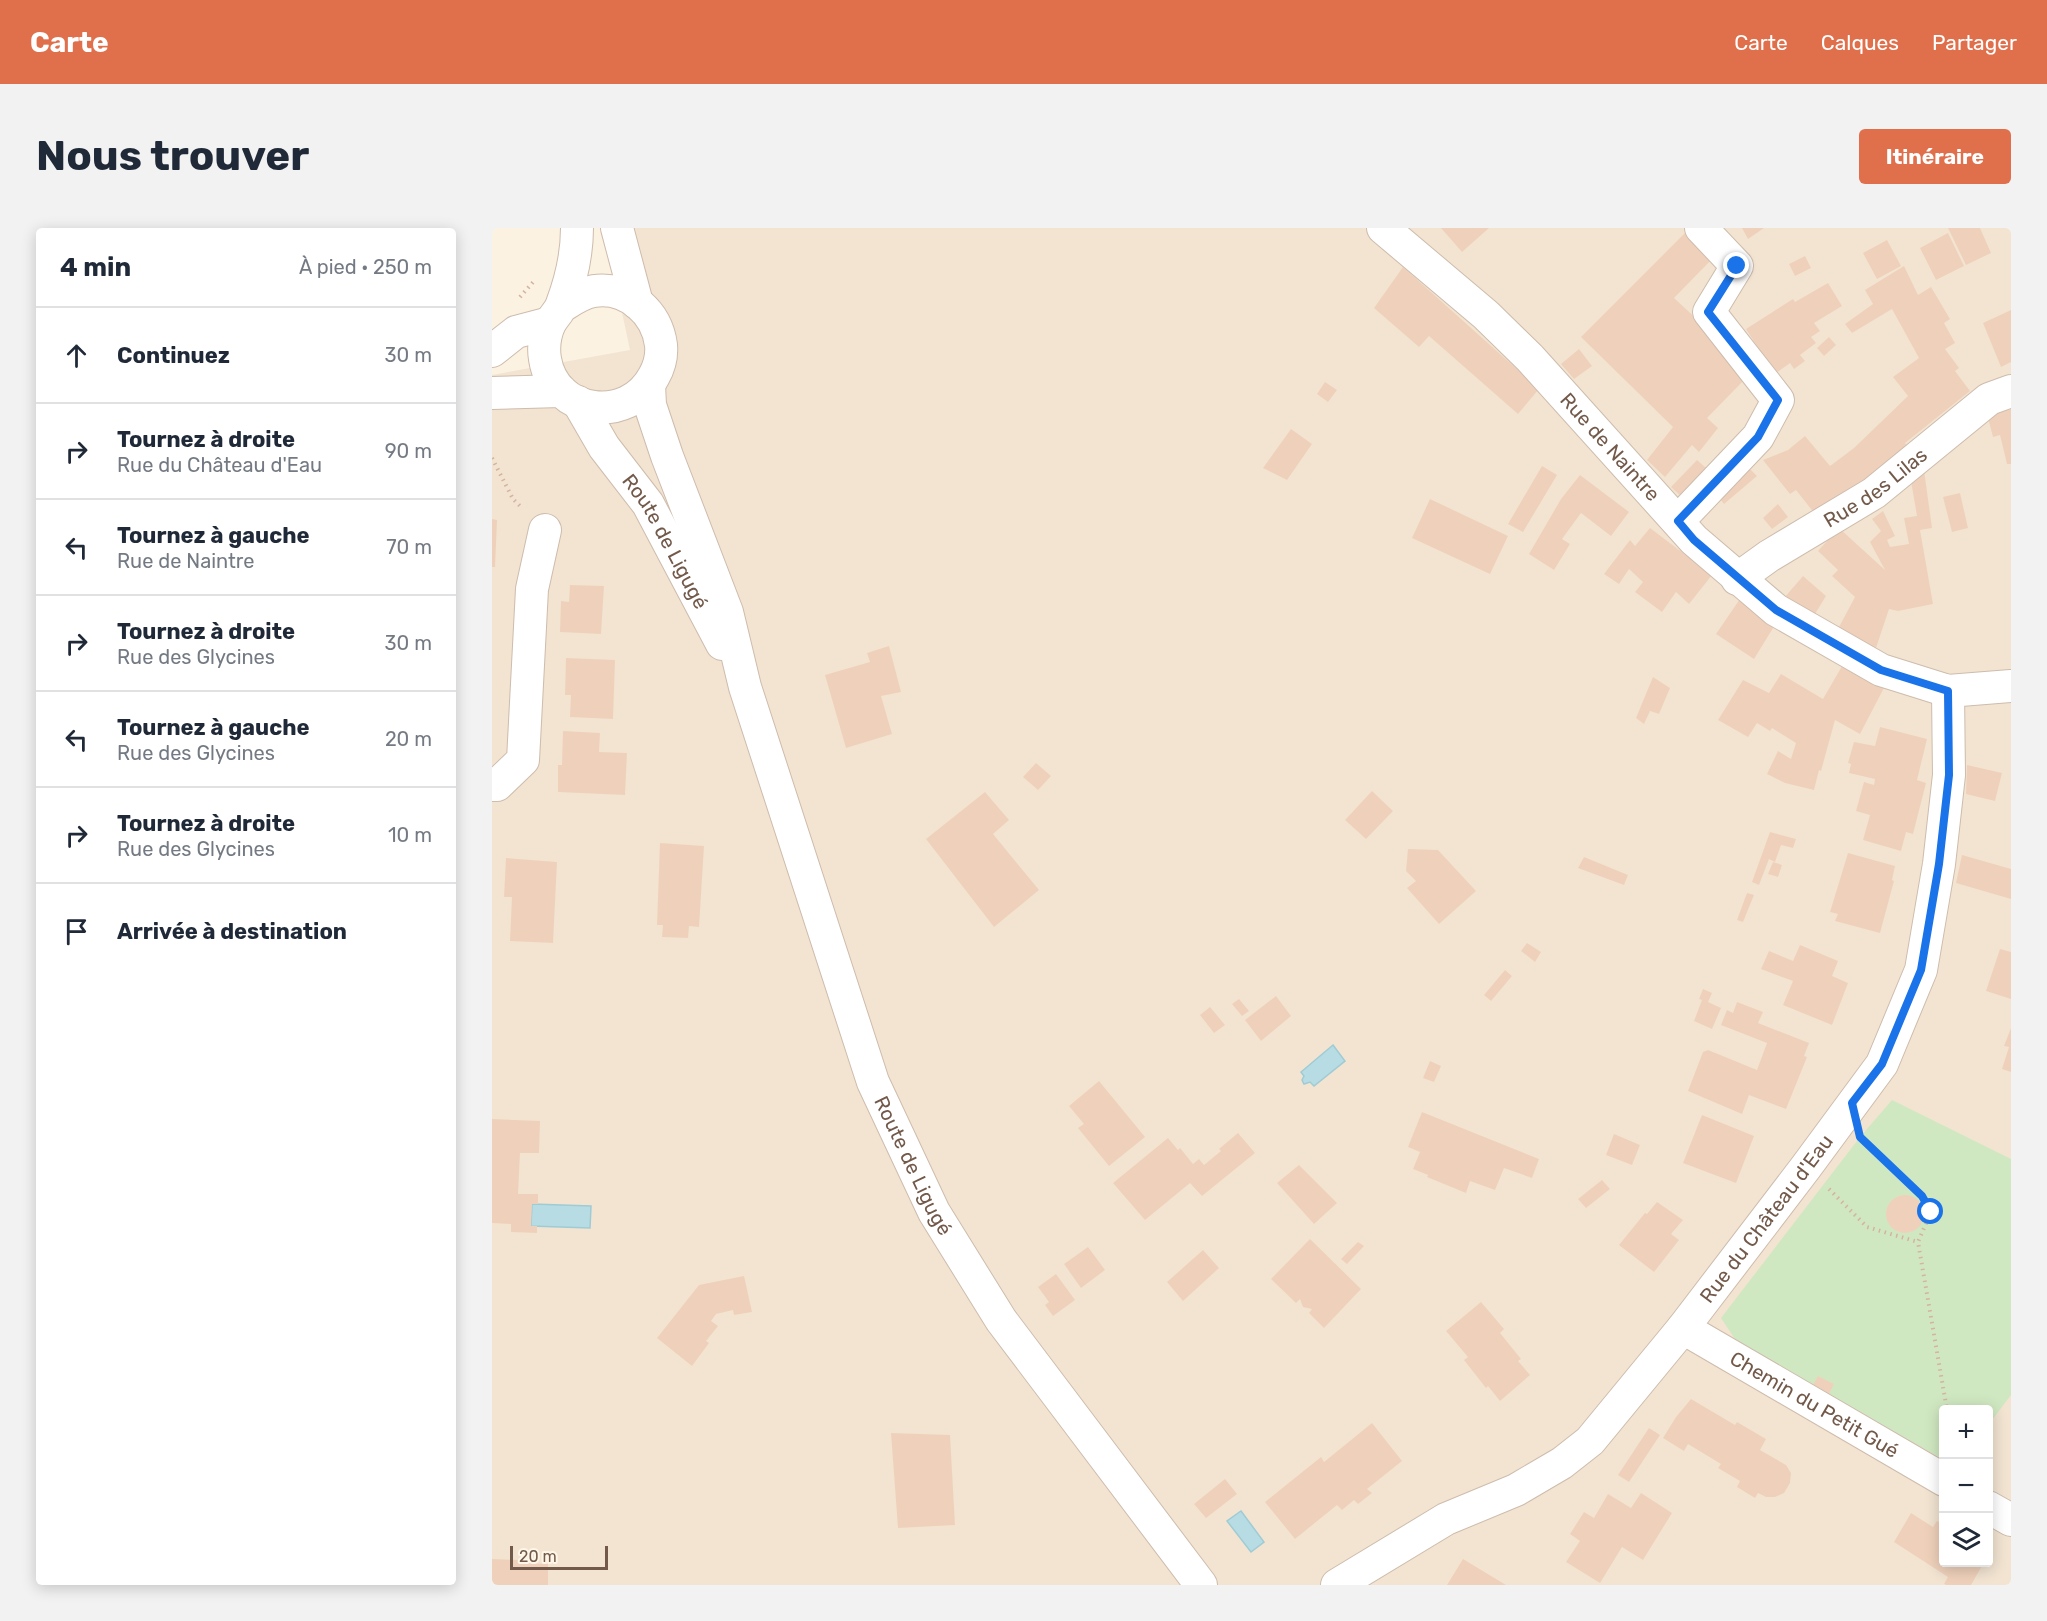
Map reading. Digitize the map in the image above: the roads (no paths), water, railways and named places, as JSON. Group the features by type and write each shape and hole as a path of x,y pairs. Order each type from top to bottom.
{"street":[{"name":"Route de Ligugé","path":"577,228 577,246 556,315 544,340 544,358 550,376 569,397 648,504 745,687"},
{"name":"Route de Ligugé","path":"617,228 638,303 647,311 657,328 662,348 658,368 649,385 650,405 667,456 727,612 745,687 873,1082 934,1212 1001,1320 1202,1585"},
{"name":"Rue de Naintre","path":"1383,228 1486,315 1523,351 1694,540 1737,579 1776,610 1881,670 1948,691"},
{"path":"1678,521 1758,437 1778,400 1708,312 1737,266 1701,228"},
{"path":"492,351 516,332 556,315 577,297 595,291 613,292 638,303"},
{"path":"492,393 569,397 593,407 609,407 624,404 638,396 649,385"},
{"name":"Rue des Lilas","path":"1737,579 1769,556 1874,493 1989,399 2011,391"},
{"path":"492,785 497,785 523,760 532,589 545,530"},
{"path":"1948,691 2011,686"},
{"name":"Rue du Château d'Eau","path":"1336,1585 1446,1519 1516,1490 1562,1463 1590,1441 1683,1328 1882,1064 1921,970 1939,864 1949,775 1948,691"},
{"name":"Chemin du Petit Gué","path":"1683,1328 1939,1477"},
{"path":"1993,1509 2011,1520"}],"water":[{"path":"1333,1045 1345,1061 1314,1086 1310,1082 1304,1084 1302,1080 1304,1076 1301,1072"},
{"path":"532,1204 591,1206 590,1228 531,1226"},
{"path":"1241,1511 1264,1542 1251,1552 1227,1521"}]}
